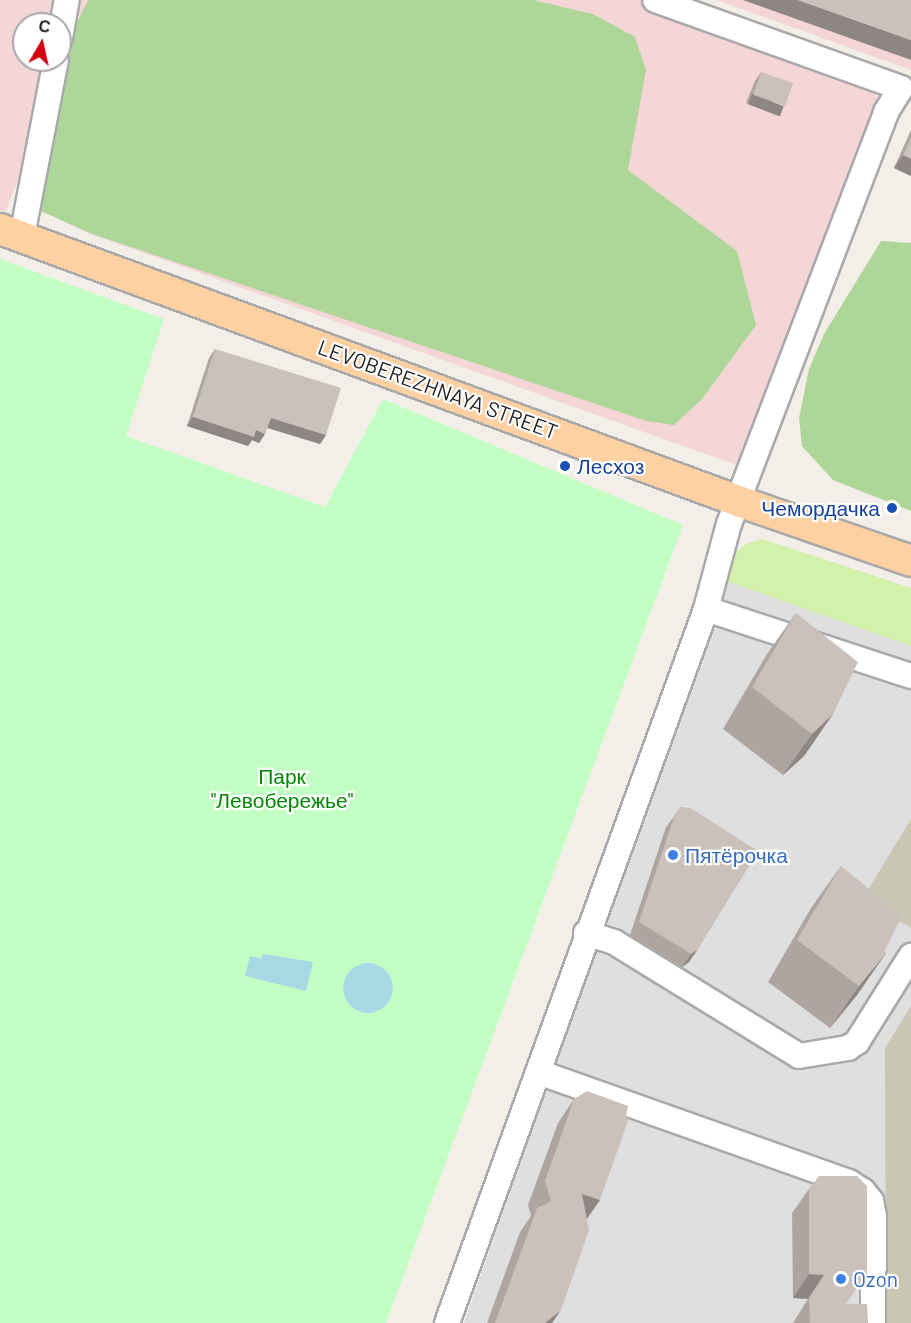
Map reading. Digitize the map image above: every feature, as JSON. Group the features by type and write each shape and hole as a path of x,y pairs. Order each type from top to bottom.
{"main road":[{"name":"LEVOBEREZHNAYA STREET","path":"11,233 738,501 911,561"}],"street":[{"path":"447,1323 586,933 706,609 738,501 886,112 906,90 655,0"},
{"path":"11,233 53,72"},
{"path":"706,609 911,676"},
{"path":"586,933 614,942 799,1056 848,1048 857,1042 911,956"},
{"path":"538,1072 849,1182 863,1191 871,1201 874,1216 873,1323"}],"shaded area":[{"path":"0,0 643,0 869,80 884,116 739,466 91,234 41,211 49,170 24,166 5,212 0,210"},
{"path":"717,0 911,0 911,70"},
{"path":"762,539 911,588 911,1323 464,1323 735,553 744,545"},
{"path":"911,819 911,928 863,898"},
{"path":"911,1006 911,1323 886,1323 885,1048"}],"green space":[{"path":"88,0 533,0 593,14 635,37 646,70 628,170 737,251 756,325 702,399 674,425 646,421 92,234 41,211 66,72 72,72 73,31"},
{"path":"881,241 911,243 911,511 833,480 802,446 799,418 809,369 824,334"},
{"name":"Парк \"Левобережье\"","path":"0,259 164,319 126,436 325,507 383,399 683,525 386,1323 0,1323"},
{"path":"762,539 911,588 911,646 726,581 735,553 744,545"}],"water":[{"path":"263,954 313,962 306,991 245,976 250,956 261,959"},
{"path":"368,963 377,965 388,974 393,988 391,997 382,1008 368,1013 359,1011 348,1002 343,988 345,979 354,968"}],"building":[{"path":"798,0 911,0 911,40"},
{"path":"761,72 793,83 785,106 753,95"},
{"path":"911,138 911,159 903,155"},
{"path":"215,349 341,388 326,435 271,418 265,434 256,430 254,437 193,417"},
{"path":"796,613 858,662 833,714 812,734 752,687"},
{"path":"681,807 690,808 758,851 698,949 691,954 639,922 675,814"},
{"path":"841,866 902,916 884,952 886,953 859,986 797,940"},
{"path":"587,1091 628,1106 626,1117 629,1118 600,1200 582,1194 589,1230 561,1310 545,1323 495,1323 537,1208 551,1201 545,1181 574,1099"},
{"path":"819,1176 857,1176 867,1186 867,1274 846,1304 867,1304 868,1323 810,1323 809,1298 824,1275 809,1274 809,1189"}],"place":[{"name":"Лесхоз","path":"565,466"},
{"name":"Чемордачка","path":"892,508"},
{"name":"Пятёрочка","path":"673,855"},
{"name":"Ozon","path":"841,1279"}]}
